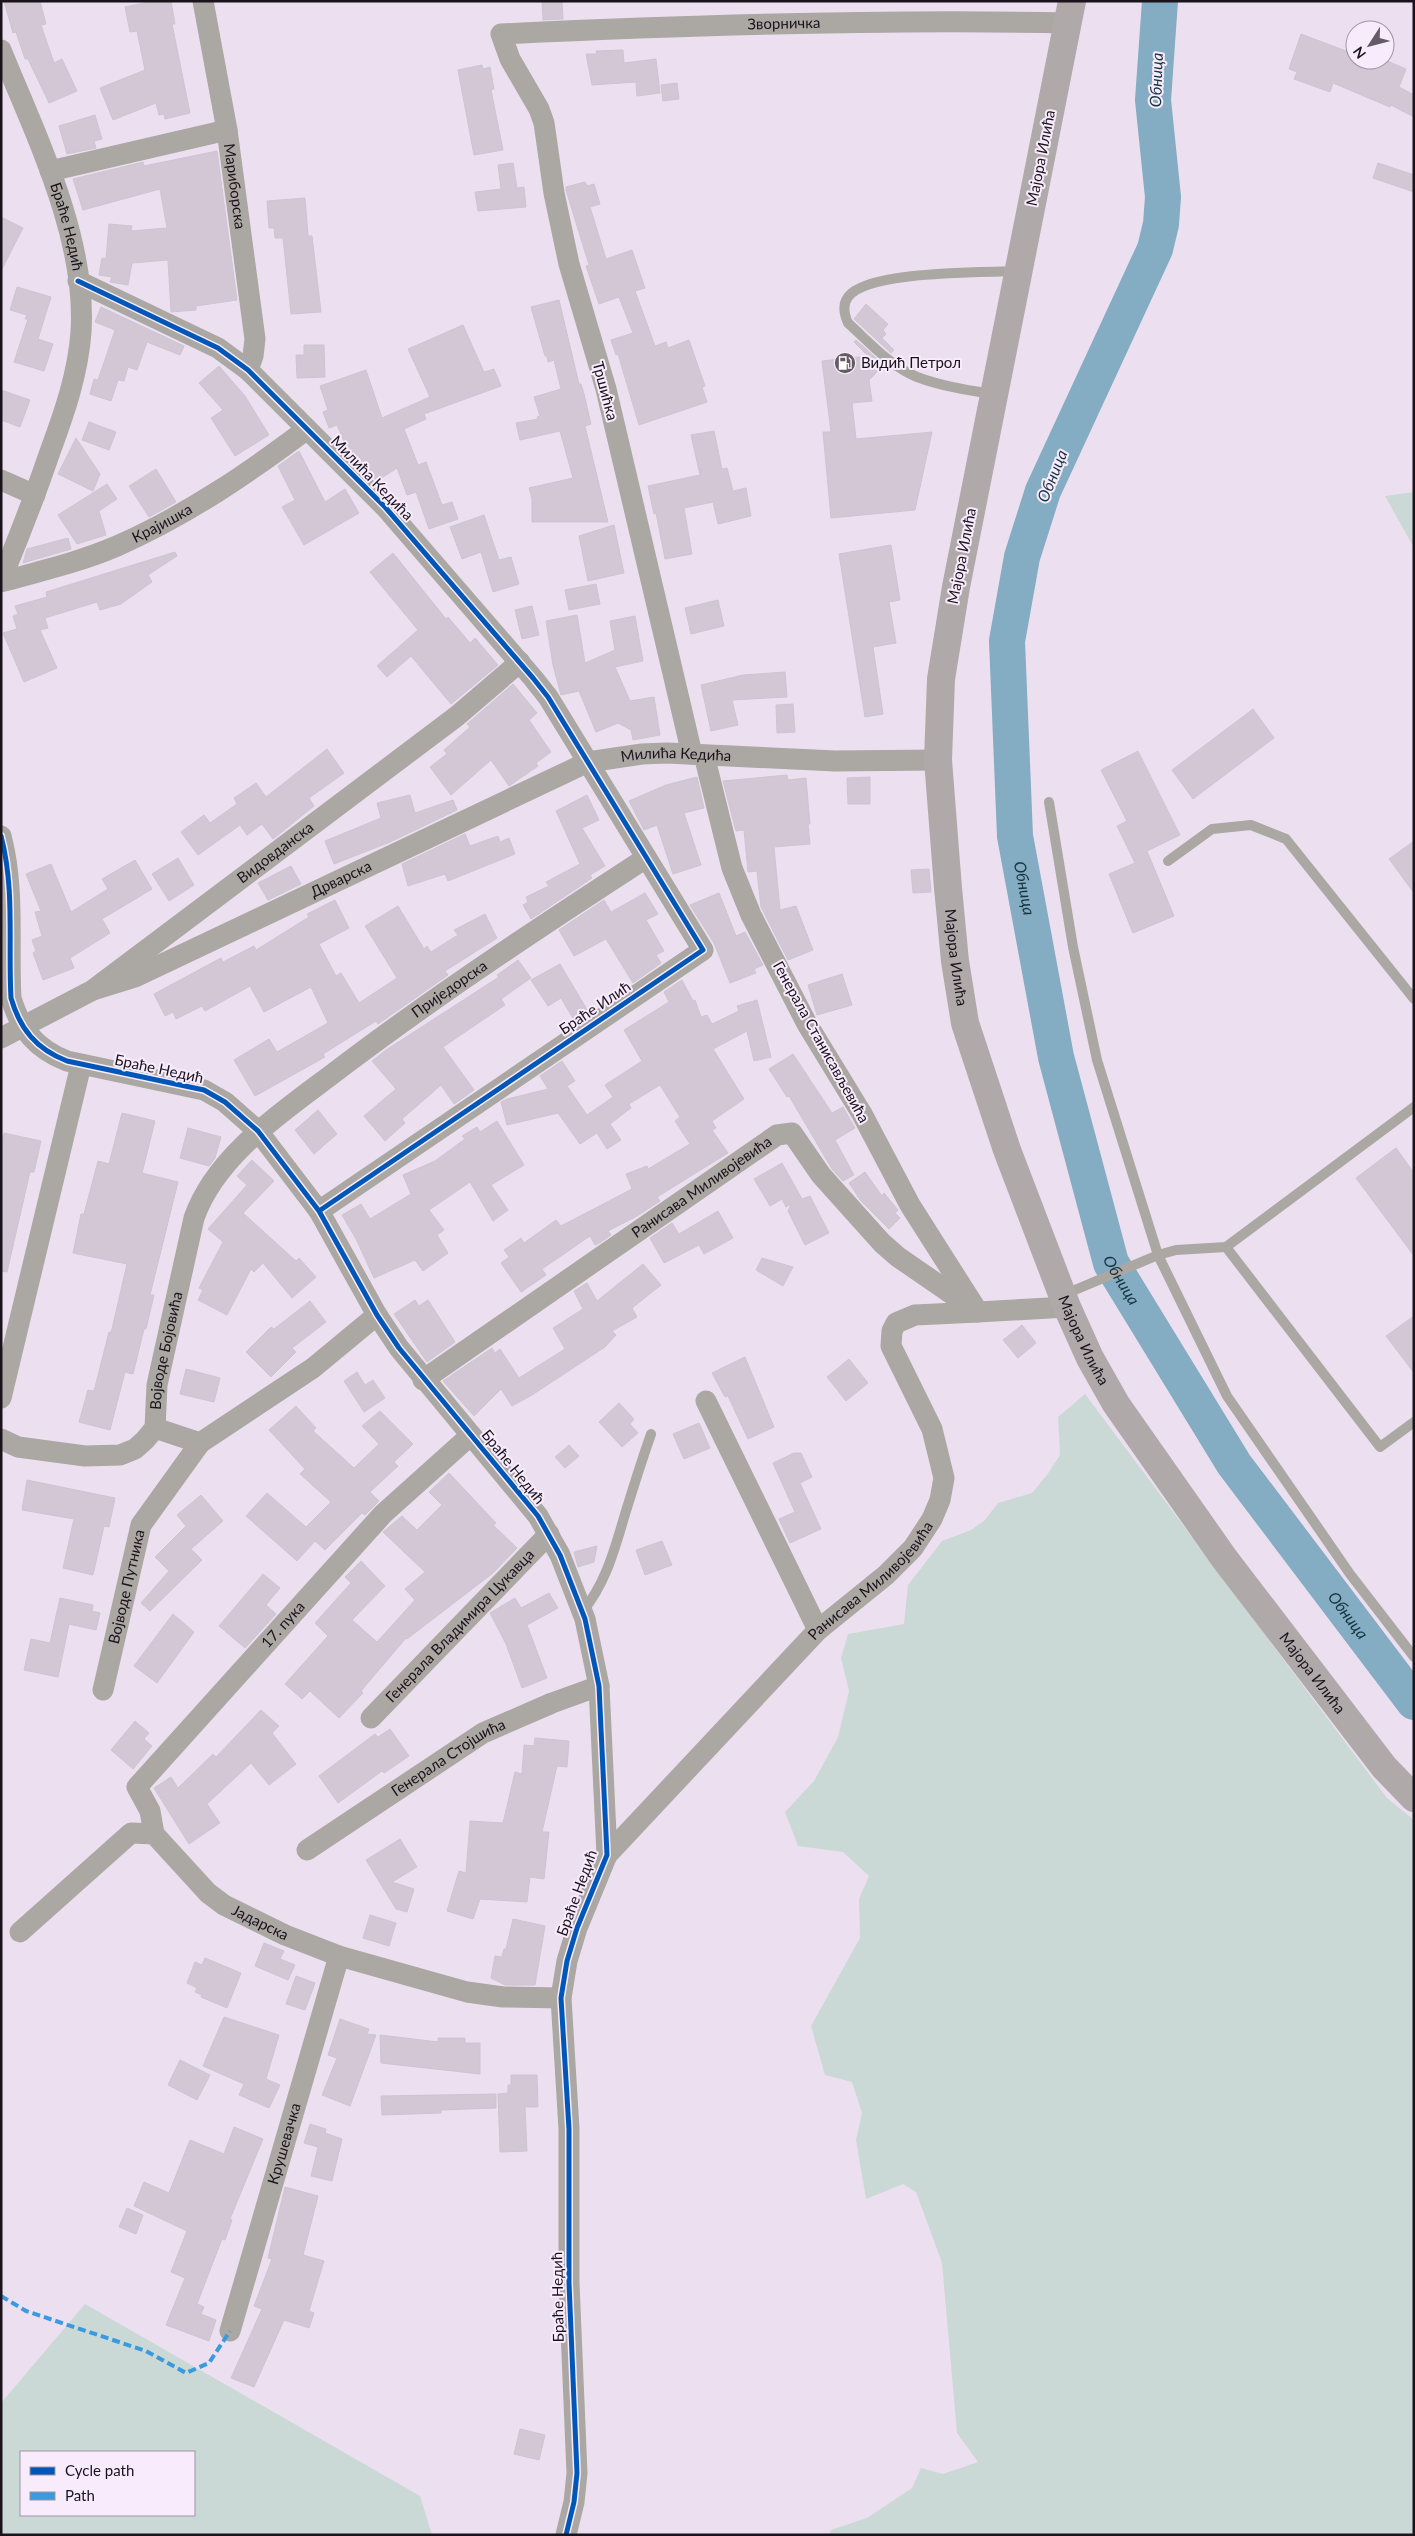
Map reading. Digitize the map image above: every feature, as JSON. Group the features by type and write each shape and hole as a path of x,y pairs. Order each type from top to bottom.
{"main road":[{"name":"Мајора Илића","path":"1070,12 993,395 946,642 941,679 938,760 954,961 965,1023 990,1102 1064,1301 1100,1378 1159,1468 1191,1512 1384,1767 1414,1798"}],"street":[{"name":"Мариборска","path":"203,1 227,130 255,339 253,356 248,370"},
{"name":"Зворничка","path":"501,34 837,23 968,21 1070,12"},
{"name":"Тршићка","path":"501,34 510,59 539,109 544,123 554,193 569,264 606,389 698,755"},
{"name":"Браће Недић","path":"1,50 50,171 68,225 78,281 81,332 68,406 1,581"},
{"path":"50,171 227,130"},
{"name":"Милића Кедића","path":"78,281 218,348 248,370 385,507 520,662 548,697 588,762 642,754 835,761 938,760"},
{"name":"Крајишка","path":"1,581 116,546 183,514 245,476 307,429"},
{"path":"1,480 35,495"},
{"name":"Видовданска","path":"1,1038 93,990 456,716 520,662"},
{"name":"Генерала Станисављевића","path":"698,755 732,868 751,915 807,1024 862,1114 910,1205 978,1312"},
{"name":"Браће Илић","path":"319,1211 703,950 588,762"},
{"name":"Дрварска","path":"93,990 134,977 588,762"},
{"name":"Браће Недић","path":"1,836 6,855 10,892 11,998 28,1037 44,1050 81,1065 204,1090 225,1102 258,1131 319,1211 377,1316 423,1380 527,1503 549,1534 568,1575 582,1612 599,1686 607,1855 577,1928 567,1961 561,1998 569,2129 569,2283 577,2473 574,2502 566,2535"},
{"name":"Приједорска","path":"258,1131 380,1038 505,950 646,858"},
{"path":"1,1398 81,1065"},
{"name":"Војводе Бојовића","path":"1,1439 18,1447 85,1456 120,1455 135,1449 155,1428 157,1386 194,1218 207,1191 258,1131"},
{"name":"Ранисава Миливојевића","path":"423,1380 777,1135 784,1133 792,1133 821,1175 852,1212 898,1257 978,1312"},
{"name":"Ранисава Миливојевића","path":"607,1855 818,1630 886,1575 913,1548 932,1519 940,1500 944,1478 932,1429 891,1346 892,1331 896,1323 915,1315 978,1312 1064,1301"},
{"name":"Војводе Путника","path":"103,1690 141,1525 200,1443 313,1368 377,1316"},
{"path":"706,1401 818,1630"},
{"path":"155,1428 200,1443"},
{"name":"17. пука","path":"154,1834 150,1811 137,1788 383,1514 471,1435"},
{"name":"Генерала Владимира Цукавца","path":"371,1718 549,1534"},
{"name":"Генерала Стојшића","path":"307,1850 483,1733 552,1703 599,1686"},
{"path":"20,1932 131,1833 154,1834"},
{"name":"Јадарска","path":"154,1834 188,1873 224,1905 284,1935 339,1956 467,1992 494,1997 561,1998"},
{"name":"Крушевачка","path":"230,2331 339,1956"}],"lane":[{"path":"993,395 917,377 897,365 848,323 844,313 845,305 848,297 862,287 886,280 921,275 1019,271"},
{"path":"1049,802 1073,947 1097,1060 1154,1257 1227,1396 1350,1574 1414,1657"},
{"path":"1168,861 1212,829 1251,825 1286,839 1414,999"},
{"path":"1064,1301 1088,1285 1154,1257 1176,1250 1226,1247 1414,1107"},
{"path":"1226,1247 1380,1447 1414,1422"},
{"path":"582,1612 600,1587 609,1568 638,1469 652,1434"}],"shaded area":[{"path":"1414,492 1414,548 1385,496"},
{"path":"1085,1394 1387,1798 1414,1820 1414,2535 829,2535 831,2530 867,2518 912,2488 921,2468 943,2474 978,2462 957,2433 942,2263 916,2192 903,2184 866,2199 856,2140 862,2113 852,2082 825,2075 811,2026 860,1938 859,1899 869,1876 843,1852 798,1846 785,1812 814,1781 838,1737 849,1691 841,1658 848,1634 904,1624 908,1585 942,1541 971,1530 985,1520 998,1503 1032,1493 1060,1455 1058,1417"},
{"path":"85,2304 420,2496 432,2535 1,2535 1,2403"}],"building":[{"path":"4,1 40,1 46,24 41,25 54,63 62,59 77,91 49,103 28,59 25,59 16,32 13,33"},
{"path":"154,1 171,1 175,24 172,24 190,113 165,119 164,114 159,115 156,103 113,120 100,88 145,70 137,31 130,32 125,7"},
{"path":"542,1 562,1 563,19 543,20"},
{"path":"1301,34 1345,51 1345,70 1395,70 1395,64 1406,69 1399,87 1414,95 1414,117 1391,105 1390,107 1333,83 1330,92 1294,79 1297,72 1289,69"},
{"path":"623,50 624,63 656,59 660,93 637,96 636,82 592,85 586,54 597,54 596,51"},
{"path":"482,65 483,69 490,67 494,89 491,90 503,150 474,155 458,70"},
{"path":"677,83 679,99 663,101 661,85"},
{"path":"95,115 102,139 94,141 96,148 67,154 59,126"},
{"path":"217,151 237,300 196,306 196,310 171,312 168,260 132,263 128,285 110,282 112,277 99,275 102,258 106,259 109,224 132,226 131,231 167,228 160,189 83,210 73,179 143,162 144,166"},
{"path":"513,163 517,188 524,187 526,207 478,211 475,192 501,189 498,165"},
{"path":"1378,163 1414,175 1414,192 1373,178"},
{"path":"585,182 587,186 594,184 600,204 590,207 606,259 632,250 645,288 635,291 655,346 666,342 668,348 689,340 705,386 702,387 707,402 639,425 618,354 616,355 611,340 633,333 619,297 599,304 586,266 589,265 566,190 566,187"},
{"path":"305,198 308,236 312,236 321,312 291,314 283,238 275,238 274,228 269,228 267,201"},
{"path":"1,217 23,228 1,271"},
{"path":"17,287 51,297 38,339 53,344 44,371 14,362 28,319 25,319 27,315 10,310"},
{"path":"559,300 579,384 581,384 584,394 591,424 585,426 608,522 532,522 532,499 529,488 573,478 560,431 520,440 516,423 538,419 537,417 540,416 534,397 561,389 554,360 548,362 547,356 545,356 531,307"},
{"path":"866,304 888,324 883,330 886,334 882,338 894,350 891,353 854,319"},
{"path":"101,307 184,346 180,355 147,342 137,370 128,367 124,381 118,380 111,401 90,394 94,379 98,380 115,330 95,322"},
{"path":"463,325 484,372 494,369 501,386 424,414 426,419 404,429 418,465 426,462 442,505 452,502 458,519 429,529 416,492 407,495 397,468 377,481 349,453 337,425 329,428 323,412 328,410 320,386 366,370 382,418 430,397 408,349"},
{"path":"856,340 884,365 869,380 872,401 852,403 856,439 932,432 915,510 831,518 823,432 831,432 822,361 868,356 854,342"},
{"path":"304,345 324,345 325,377 297,378 296,355 304,355"},
{"path":"219,366 245,396 269,435 235,456 211,418 223,410 199,383"},
{"path":"1,390 30,400 20,427 1,420"},
{"path":"89,422 116,432 109,450 82,440"},
{"path":"714,431 722,469 727,468 733,491 746,488 751,516 718,524 713,502 684,508 692,554 665,559 656,513 654,514 648,486 700,475 691,435"},
{"path":"76,438 100,474 93,491 58,474"},
{"path":"299,451 325,502 345,489 359,513 304,545 282,507 295,500 278,466"},
{"path":"156,469 176,502 149,517 129,486"},
{"path":"107,484 117,499 99,511 106,535 77,544 58,515"},
{"path":"484,515 499,560 511,557 519,584 493,592 481,552 462,559 450,527"},
{"path":"614,525 624,573 588,581 579,536"},
{"path":"68,538 71,549 23,563 27,549"},
{"path":"891,545 900,600 889,602 896,643 873,647 883,714 865,717 839,554"},
{"path":"175,552 177,556 148,575 152,582 121,604 100,610 97,602 45,618 48,628 40,630 57,668 24,682 3,633 17,629 13,616 18,614 15,606 47,597 46,592"},
{"path":"393,553 446,619 448,617 470,643 475,638 498,665 451,704 411,656 387,677 377,666 418,630 370,572"},
{"path":"596,584 600,604 569,610 565,590"},
{"path":"718,600 724,626 691,634 685,608"},
{"path":"532,606 539,635 522,639 515,610"},
{"path":"577,615 585,663 615,650 610,621 635,616 643,661 615,667 630,701 654,697 660,735 633,740 631,730 618,723 596,732 579,691 561,695 553,665 546,621"},
{"path":"785,672 787,697 732,700 738,725 711,731 701,685 743,675"},
{"path":"513,684 537,713 529,720 551,752 536,763 538,766 509,786 491,760 451,795 430,767 447,754 444,750 470,727 467,724"},
{"path":"793,704 795,732 777,733 776,705"},
{"path":"1253,709 1274,738 1193,799 1172,770"},
{"path":"327,749 344,773 309,798 314,806 273,839 262,824 247,835 240,825 198,855 181,832 204,815 210,823 237,804 234,798 256,783 266,797"},
{"path":"1138,751 1180,835 1147,851 1174,916 1133,933 1109,874 1135,863 1117,826 1127,821 1101,770"},
{"path":"787,775 788,780 806,778 810,844 774,847 780,910 796,906 813,950 788,960 761,907 757,871 748,872 744,830 736,831 723,781"},
{"path":"697,777 704,808 684,813 701,865 673,874 657,825 644,830 629,801 666,785"},
{"path":"870,777 870,804 848,804 847,778"},
{"path":"410,795 415,813 453,800 457,810 390,842 334,864 325,841 381,818 377,803"},
{"path":"587,795 599,820 582,828 605,866 590,875 592,878 531,919 523,905 528,902 526,897 549,886 546,882 580,864 556,811"},
{"path":"465,834 470,846 498,836 500,842 509,838 515,854 448,881 445,874 408,886 402,864"},
{"path":"1414,841 1414,893 1389,859"},
{"path":"178,858 194,885 169,901 152,874"},
{"path":"135,860 152,889 102,919 110,933 70,958 74,968 43,980 33,953 36,951 32,940 42,936 35,912 41,911 26,874 51,864 71,912 108,889 102,879"},
{"path":"291,866 301,884 268,900 258,883"},
{"path":"929,869 931,892 913,893 911,870"},
{"path":"645,893 658,914 646,920 664,951 656,955 661,963 633,983 606,939 574,956 559,930 604,900 611,912"},
{"path":"719,893 736,936 745,932 763,965 754,969 756,973 730,983 714,943 690,905"},
{"path":"335,900 349,928 319,944 336,976 341,973 359,1003 397,978 365,926 398,906 424,949 427,946 431,952 458,935 454,930 485,914 497,938 445,971 448,975 378,1024 376,1021 323,1054 325,1057 255,1096 234,1060 269,1039 277,1052 328,1023 311,987 264,1012 250,986 205,1011 202,1006 176,1019 173,1012 165,1016 154,994 221,958 223,962 254,946 256,950 309,917 307,914"},
{"path":"518,960 531,978 501,999 505,1005 443,1047 474,1090 454,1104 441,1085 402,1119 405,1123 385,1141 364,1116 396,1089 372,1061 499,977 497,975"},
{"path":"560,964 589,1013 575,1022 561,998 548,1006 531,980"},
{"path":"842,974 852,1005 817,1015 808,985"},
{"path":"682,980 693,1001 695,1000 701,1017 707,1015 712,1024 739,1011 737,1006 757,1000 771,1057 754,1061 747,1031 713,1049 744,1099 712,1121 716,1128 712,1130 728,1153 657,1197 660,1201 637,1216 608,1231 611,1235 601,1242 595,1245 590,1236 542,1269 546,1275 521,1292 501,1263 509,1257 504,1250 521,1238 524,1243 556,1220 561,1226 632,1189 626,1174 647,1166 648,1169 690,1144 675,1121 680,1117 660,1085 629,1104 631,1108 610,1124 621,1140 607,1149 597,1133 580,1144 558,1113 507,1125 501,1102 548,1089 540,1076 562,1061 575,1081 567,1086 587,1115 613,1097 605,1085 642,1061 624,1030 669,1002 664,992"},
{"path":"793,1054 832,1113 843,1107 855,1128 835,1140 854,1175 843,1181 832,1169 789,1096 787,1097 769,1069"},
{"path":"318,1110 337,1134 314,1154 295,1130"},
{"path":"122,1113 155,1121 142,1173 178,1182 150,1295 154,1295 146,1329 144,1329 133,1374 125,1372 110,1430 79,1422 88,1390 94,1391 109,1332 111,1333 127,1264 73,1253 81,1214 84,1214 98,1161 109,1164"},
{"path":"497,1121 524,1165 491,1185 508,1210 493,1221 470,1182 429,1210 444,1230 437,1235 448,1253 423,1271 415,1260 374,1278 356,1239 342,1215 361,1204 370,1219 411,1194 403,1175 435,1161 465,1139 462,1136 477,1127 480,1132"},
{"path":"188,1128 221,1137 215,1158 209,1166 180,1158"},
{"path":"4,1133 41,1141 34,1172 30,1172 7,1272 1,1271 1,1143"},
{"path":"1396,1148 1414,1173 1414,1256 1356,1178"},
{"path":"252,1160 274,1181 243,1213 296,1261 299,1258 316,1277 292,1298 263,1263 254,1272 251,1269 227,1315 198,1300 203,1290 199,1288 223,1242 208,1229 247,1185 237,1176"},
{"path":"782,1163 802,1199 810,1196 829,1233 805,1245 788,1211 791,1204 786,1207 782,1199 770,1206 754,1179"},
{"path":"865,1172 882,1196 884,1193 898,1210 895,1213 900,1218 889,1229 861,1201 849,1183"},
{"path":"718,1211 733,1238 704,1254 699,1245 664,1263 650,1238 672,1223 679,1234"},
{"path":"762,1258 793,1267 783,1286 756,1270"},
{"path":"643,1264 661,1285 632,1308 637,1317 612,1331 616,1335 605,1347 532,1395 512,1406 501,1389 474,1416 443,1381 492,1348 495,1353 500,1349 519,1378 565,1349 553,1328 583,1309 574,1291 587,1283 597,1301"},
{"path":"415,1300 419,1306 428,1300 455,1342 427,1362 394,1314"},
{"path":"310,1301 326,1322 292,1348 296,1352 271,1377 246,1352 271,1327 274,1329"},
{"path":"1414,1316 1414,1373 1386,1336"},
{"path":"1022,1325 1036,1343 1018,1358 1003,1340"},
{"path":"745,1357 774,1427 748,1439 728,1396 725,1397 712,1373"},
{"path":"849,1359 868,1383 846,1401 827,1377"},
{"path":"186,1369 220,1378 214,1402 180,1394"},
{"path":"357,1372 365,1385 373,1380 385,1398 364,1412 344,1381"},
{"path":"619,1403 634,1419 630,1424 638,1433 622,1447 599,1422"},
{"path":"296,1406 316,1428 313,1431 354,1468 379,1444 362,1426 380,1411 413,1444 394,1462 398,1466 370,1492 379,1501 365,1515 362,1513 325,1550 315,1541 297,1561 246,1516 267,1493 306,1527 331,1502 300,1474 305,1469 269,1430"},
{"path":"699,1423 710,1448 684,1459 673,1434"},
{"path":"569,1445 579,1456 565,1468 555,1457"},
{"path":"794,1453 801,1453 812,1477 800,1483 821,1529 790,1543 779,1519 795,1512 773,1463"},
{"path":"449,1473 496,1523 493,1525 517,1548 493,1573 406,1638 361,1691 363,1693 339,1718 310,1691 302,1699 285,1684 328,1636 315,1623 351,1583 345,1577 361,1561 385,1586 352,1620 377,1642 415,1600 405,1589 425,1572 383,1532 402,1516 417,1530 442,1505 429,1492"},
{"path":"27,1480 115,1498 109,1527 104,1526 93,1575 63,1568 74,1519 22,1510"},
{"path":"201,1495 223,1521 191,1549 202,1560 150,1611 141,1603 169,1571 155,1557 186,1526 177,1515"},
{"path":"662,1541 672,1565 645,1575 636,1550"},
{"path":"597,1546 594,1562 578,1567 574,1552"},
{"path":"263,1574 280,1588 266,1605 276,1614 245,1648 219,1626"},
{"path":"549,1593 558,1608 527,1625 547,1678 522,1688 506,1644 490,1613 515,1598 521,1608"},
{"path":"60,1598 93,1605 92,1611 100,1613 96,1630 69,1624 58,1677 24,1670 31,1639 50,1643"},
{"path":"173,1614 194,1632 157,1683 134,1666"},
{"path":"261,1710 279,1726 272,1733 296,1764 269,1785 251,1763 207,1804 220,1823 189,1844 154,1788 171,1777 178,1788 213,1754 216,1757"},
{"path":"135,1721 149,1733 144,1739 152,1746 133,1769 111,1750"},
{"path":"390,1729 409,1756 384,1773 382,1771 338,1803 319,1776 375,1734 378,1737"},
{"path":"535,1738 569,1741 567,1767 557,1766 542,1832 549,1832 544,1879 530,1877 527,1902 480,1899 473,1919 447,1911 459,1871 466,1873 470,1821 503,1823 515,1772 522,1774 524,1745 534,1746"},
{"path":"400,1839 417,1867 392,1882 414,1889 407,1912 396,1909 366,1860"},
{"path":"370,1915 396,1923 389,1946 363,1938"},
{"path":"513,1919 545,1926 535,1985 505,1985 491,1978 495,1956 502,1957 504,1949 506,1949"},
{"path":"264,1943 284,1951 280,1959 295,1965 288,1980 255,1966"},
{"path":"205,1958 241,1973 227,2008 201,1997 202,1995 195,1992 197,1988 187,1983 195,1962 202,1965"},
{"path":"296,1976 315,1983 305,2010 286,2004"},
{"path":"224,2017 279,2035 266,2079 280,2085 269,2108 239,2095 244,2084 203,2066"},
{"path":"340,2019 369,2029 367,2034 376,2035 350,2106 322,2095 337,2058 328,2055"},
{"path":"380,2035 438,2042 438,2038 465,2038 465,2043 480,2043 480,2074 381,2063"},
{"path":"180,2060 210,2075 197,2100 168,2085"},
{"path":"511,2075 537,2075 538,2107 525,2107 527,2151 500,2152 498,2094 508,2093 508,2085 511,2085"},
{"path":"496,2094 496,2108 441,2110 441,2113 382,2115 381,2096"},
{"path":"310,2124 326,2129 325,2133 342,2139 332,2181 311,2176 318,2147 304,2143"},
{"path":"234,2127 263,2139 230,2219 232,2220 225,2240 222,2239 197,2304 204,2307 201,2314 216,2320 209,2341 166,2325 185,2278 171,2272 187,2231 134,2206 144,2182 169,2193 190,2140 224,2154"},
{"path":"285,2187 318,2196 303,2255 324,2261 309,2311 314,2313 309,2328 284,2320 254,2387 231,2378 262,2309 254,2306 272,2259 268,2258"},
{"path":"127,2208 143,2215 136,2234 119,2227"},
{"path":"520,2429 545,2435 539,2460 514,2454"}],"waterway":[{"name":"Обница","path":"1160,1 1153,100 1163,197 1161,224 1155,249 1043,491 1022,557 1007,641 1015,836 1056,1057 1111,1263 1234,1464 1414,1702"}],"marked path":[{"path":"1,2296 26,2311 146,2351 186,2373 209,2363 230,2331"}],"cycle path":[{"path":"78,281 218,348 248,370 385,507 548,697 703,950 319,1211"},
{"path":"1,836 10,896 11,998 24,1028 38,1044 67,1061 204,1090 225,1102 258,1131 319,1211 377,1315 399,1348 538,1516 560,1555 585,1619 599,1686 607,1855 577,1928 567,1961 561,1998 569,2129 569,2283 577,2473 574,2502 566,2535"}],"place":[{"name":"Видић Петрол","path":"845,363"}]}
